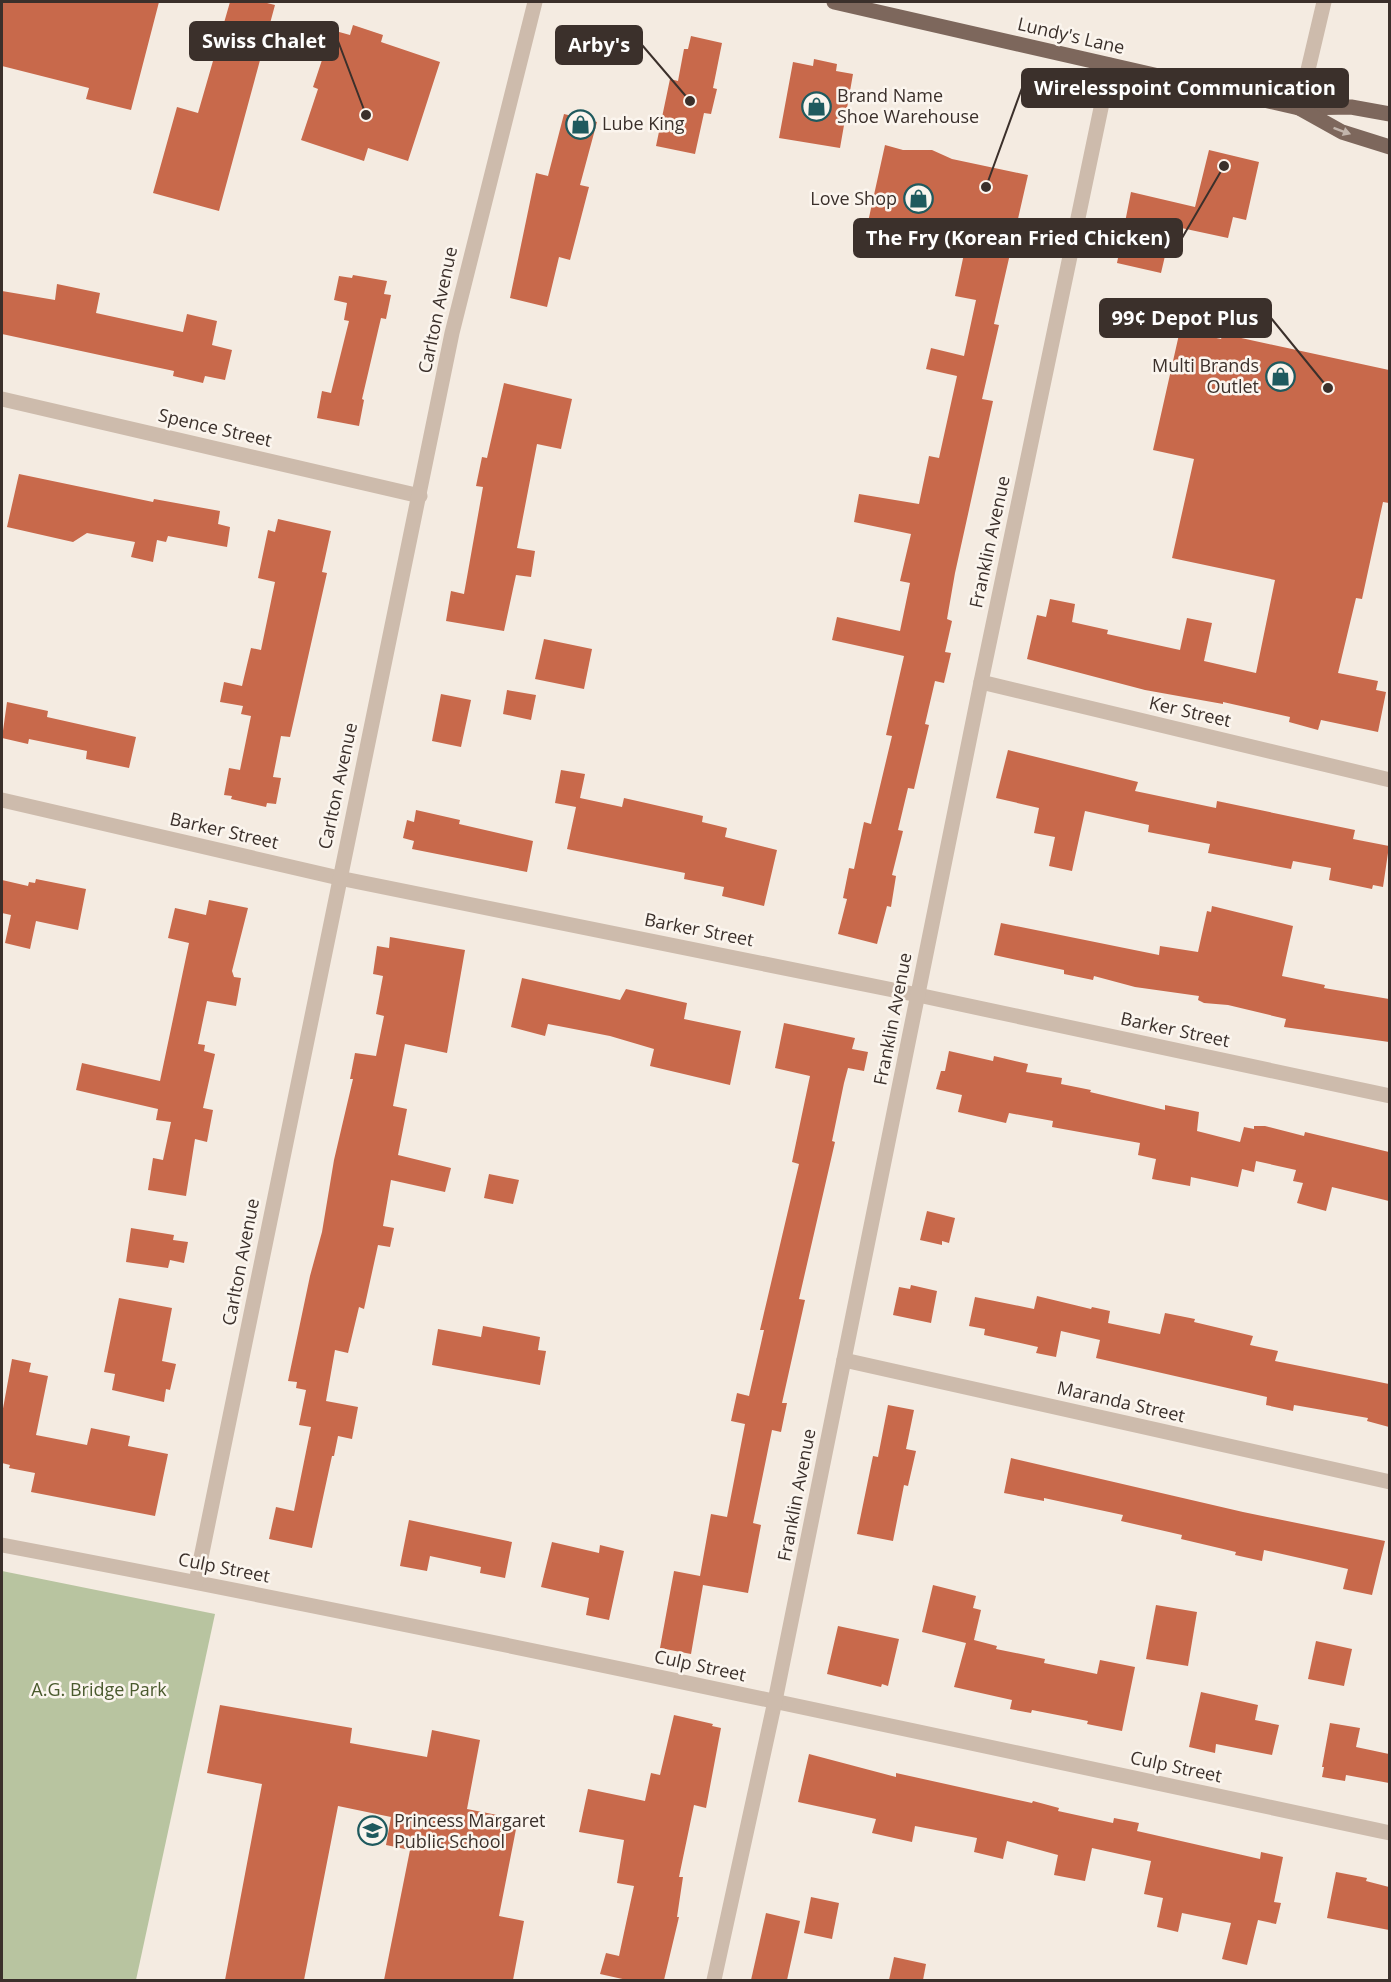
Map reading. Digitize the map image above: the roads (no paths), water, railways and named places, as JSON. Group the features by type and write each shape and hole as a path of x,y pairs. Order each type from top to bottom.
{"main road":[{"name":"Lundy's Lane","path":"834,2 855,4 1299,108 1351,107 1389,114"},
{"name":"Lundy's Lane","path":"1299,108 1342,132 1389,147"}],"street":[{"name":"Carlton Avenue","path":"196,1582 339,878 475,235 535,2"},
{"path":"1299,108 1324,2"},
{"name":"Franklin Avenue","path":"714,1980 775,1701 981,682 1110,65"},
{"name":"Spence Street","path":"2,399 420,496"},
{"name":"Ker Street","path":"981,682 1389,780"},
{"name":"Barker Street","path":"2,800 339,878 918,995 1389,1096"},
{"name":"Maranda Street","path":"844,1360 1389,1482"},
{"name":"Culp Street","path":"2,1545 196,1582 775,1701 1389,1833"}],"place":[{"name":"Arby's","path":"690,101"},
{"name":"Brand Name Shoe Warehouse","path":"816,106"},
{"name":"Swiss Chalet","path":"366,115"},
{"name":"Lube King","path":"581,124"},
{"name":"The Fry (Korean Fried Chicken)","path":"1224,166"},
{"name":"Wirelesspoint Communication","path":"986,187"},
{"name":"Love Shop","path":"918,199"},
{"name":"Multi Brands Outlet","path":"1280,376"},
{"name":"99¢ Depot Plus","path":"1328,388"},
{"name":"Princess Margaret Public School","path":"373,1831"}],"park label":[{"name":"A.G. Bridge Park","path":"99,1690"}]}
